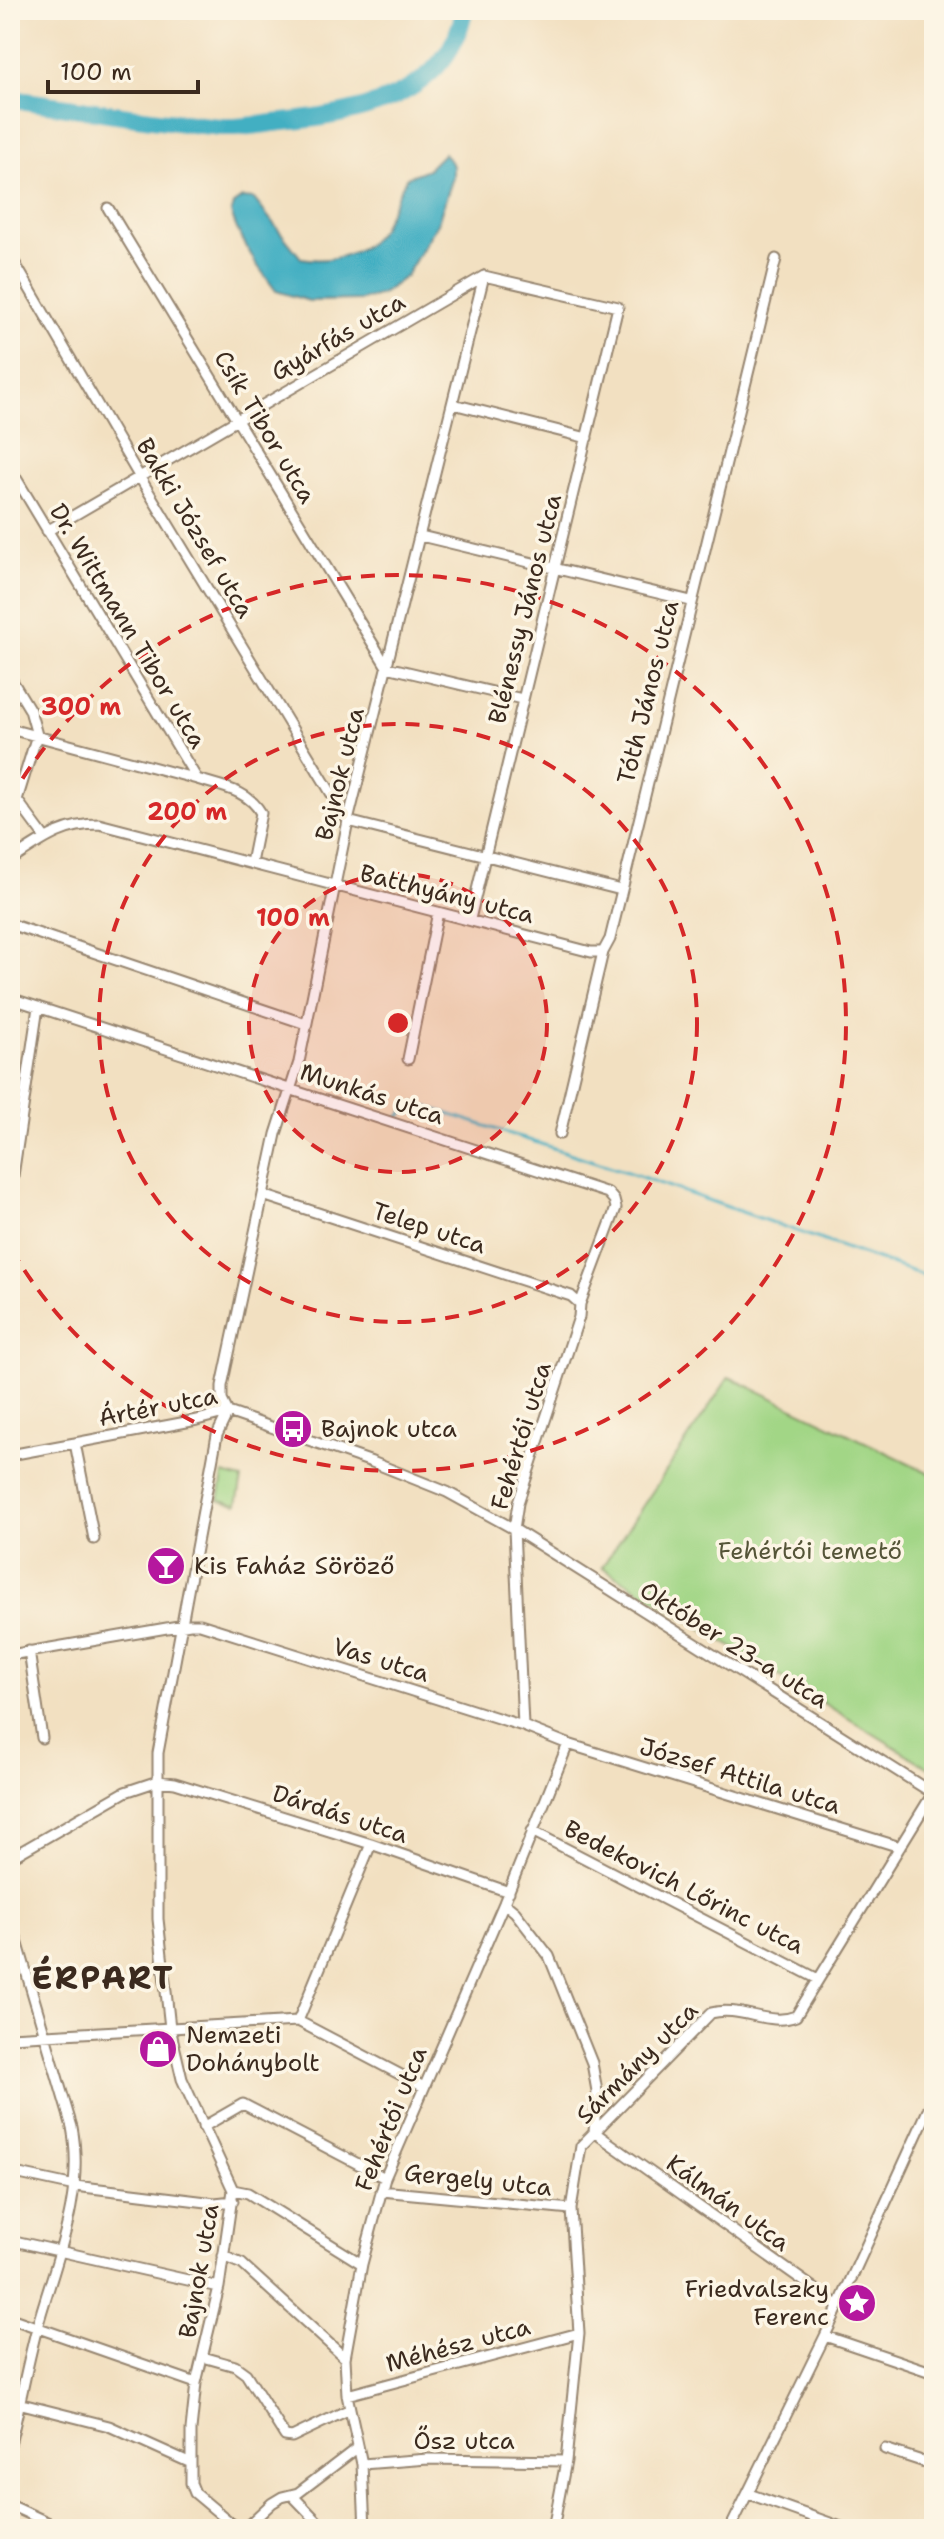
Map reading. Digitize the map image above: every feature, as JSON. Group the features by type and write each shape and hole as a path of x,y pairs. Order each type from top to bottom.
{"street":[{"name":"Csík Tibor utca","path":"108,208 387,667"},
{"name":"Bakki József utca","path":"10,255 139,476 348,821"},
{"name":"Tóth János utca","path":"560,1134 776,259"},
{"name":"Gyárfás utca","path":"47,531 484,276"},
{"name":"Blénessy János utca","path":"470,919 618,307 484,276"},
{"name":"Bajnok utca","path":"238,2529 195,2493 191,2483 196,2383 219,2287 233,2190 182,2079 170,2028 158,1919 158,1753 217,1435 228,1412 222,1400 222,1386 276,1134 306,1024 348,821 484,276"},
{"path":"453,404 587,438"},
{"name":"Dr. Wittmann Tibor utca","path":"10,468 197,779 241,793 254,801 261,813 251,863"},
{"path":"421,536 691,601"},
{"path":"387,667 522,699"},
{"path":"10,677 30,710 37,735 14,799 45,838"},
{"path":"10,729 197,779"},
{"path":"348,821 621,890"},
{"name":"Batthyány utca","path":"10,861 45,838 79,824 99,824 591,952 603,952"},
{"path":"408,1059 438,912"},
{"path":"10,924 306,1024"},
{"name":"Munkás utca","path":"10,998 608,1193 616,1208 580,1304"},
{"path":"10,1196 38,1007"},
{"name":"Telep utca","path":"263,1195 571,1296 580,1304"},
{"name":"Fehértói utca","path":"523,1726 514,1529 518,1503 579,1317 580,1304"},
{"name":"Ártér utca","path":"94,1539 75,1443 228,1412 372,1462 447,1492 514,1529"},
{"path":"10,1455 75,1443"},
{"name":"Október 23-a utca","path":"514,1529 934,1794"},
{"name":"Vas utca","path":"10,1655 200,1624 523,1726 568,1744"},
{"path":"29,1651 42,1738"},
{"name":"Fehértói utca","path":"365,2529 362,2464 347,2395 345,2358 362,2264 385,2178 509,1892 568,1744"},
{"name":"József Attila utca","path":"568,1744 900,1847"},
{"path":"10,1858 125,1792 158,1781"},
{"name":"Dárdás utca","path":"158,1781 175,1783 371,1844 509,1892"},
{"name":"Sármány utca","path":"553,2529 566,2461 579,2333 571,2209 581,2146 711,2013 725,2009 785,2021 796,2016 934,1794"},
{"name":"Bedekovich Lőrinc utca","path":"532,1831 818,1979"},
{"path":"298,2021 371,1844"},
{"path":"504,1903 515,1912 549,1956 592,2063 597,2091 594,2132"},
{"path":"10,1917 77,2150 75,2186 62,2250 15,2403 10,2444"},
{"path":"10,2037 298,2021 424,2087"},
{"path":"730,2529 825,2336 934,2097"},
{"path":"203,2127 243,2104 385,2178"},
{"name":"Kálmán utca","path":"594,2132 839,2306"},
{"path":"10,2172 75,2186 215,2203 233,2201"},
{"path":"233,2190 248,2193 362,2264"},
{"name":"Gergely utca","path":"381,2191 571,2209"},
{"path":"10,2240 219,2287"},
{"path":"223,2256 242,2264 345,2358"},
{"path":"10,2318 196,2383"},
{"name":"Méhész utca","path":"347,2395 579,2333"},
{"path":"825,2336 934,2373"},
{"path":"203,2357 235,2366 246,2374 285,2436 292,2437 350,2409"},
{"path":"15,2403 109,2426 191,2463"},
{"path":"244,2529 272,2503 292,2495 357,2448"},
{"path":"885,2449 934,2465"},
{"name":"Ősz utca","path":"362,2464 428,2459 566,2461"},
{"path":"749,2494 847,2529"},
{"path":"292,2495 316,2520"},
{"path":"10,2505 58,2528"}],"green space":[{"name":"Fehértói temető","path":"729,1377 934,1475 934,1771 602,1567"},
{"path":"223,1474 242,1479 237,1504 219,1500"}],"water":[{"path":"444,153 453,166 453,177 438,222 406,276 382,294 361,300 309,301 276,291 255,262 231,213 235,203 242,198 254,199 301,258 323,259 346,255 374,238 385,223 407,177 428,169"}],"waterway":[{"path":"10,99 222,127 340,114 396,96 420,82 440,63 455,40 464,10"},
{"path":"396,1120 415,1103 633,1174 934,1279"}],"place":[{"name":"Bajnok utca","path":"293,1429"},
{"name":"Kis Faház Söröző","path":"166,1566"},
{"name":"Nemzeti Dohánybolt","path":"158,2049"},
{"name":"Friedvalszky Ferenc","path":"857,2303"}],"district":[{"name":"ÉRPART","path":"103,1977"}]}
